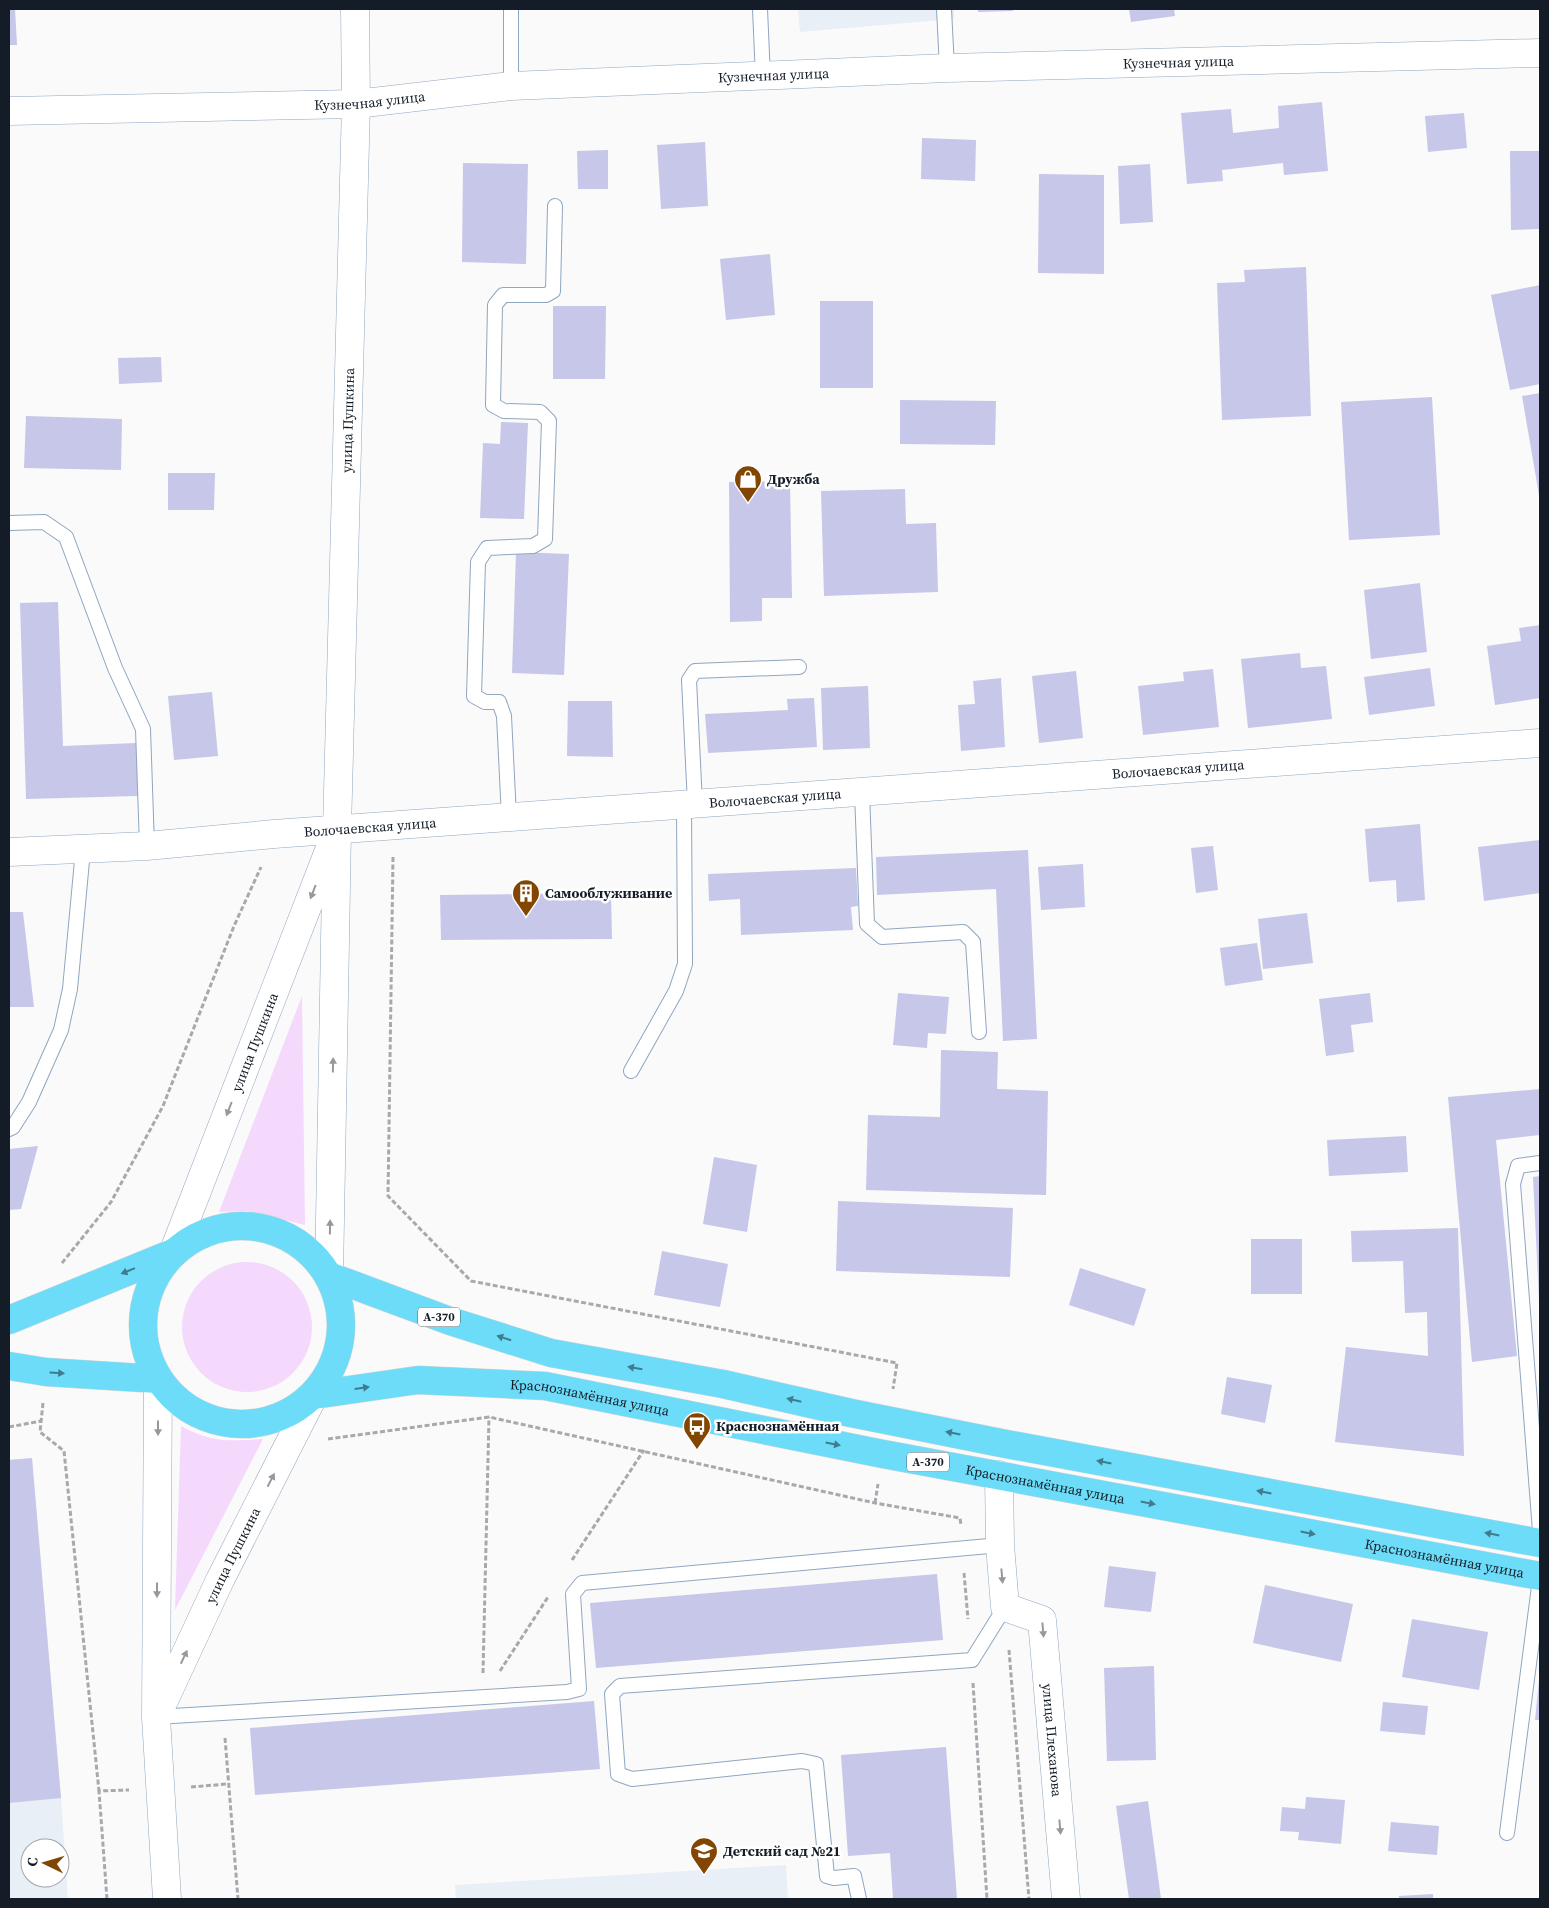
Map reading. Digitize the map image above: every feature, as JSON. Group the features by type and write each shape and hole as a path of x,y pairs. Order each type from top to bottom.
{"highway":[{"name":"А-370","path":"9,1320 173,1253 198,1235 250,1225 302,1244 330,1276 339,1299 342,1336 332,1366 314,1395 278,1419 226,1424 183,1406 158,1379 147,1353 142,1318 152,1282 173,1253"},
{"name":"А-370","path":"330,1276 450,1321 551,1353 723,1384 889,1421 1540,1543"},
{"path":"9,1366 46,1372 158,1379"},
{"name":"Краснознамённая улица","path":"314,1395 418,1380 544,1386 883,1454 1540,1577"}],"street":[{"name":"улица Пушкина","path":"330,1276 337,830 356,104 355,9"},
{"name":"Кузнечная улица","path":"9,111 356,104 511,86 947,68 1540,53"},
{"name":"Волочаевская улица","path":"9,852 148,846 393,825 862,793 1540,743"},
{"name":"улица Пушкина","path":"173,1253 337,830"},
{"name":"улица Пушкина","path":"158,1379 156,1717 167,1899"},
{"name":"улица Пушкина","path":"156,1717 220,1580 314,1395"},
{"path":"999,1475 1000,1545 1005,1607"},
{"name":"улица Плеханова","path":"1005,1607 1042,1620 1066,1899"}],"lane":[{"path":"511,9 511,86"},
{"path":"760,9 764,77"},
{"path":"944,9 947,68"},
{"path":"509,817 504,716 499,702 485,702 474,696 478,562 488,548 533,546 545,539 549,422 540,412 504,410 493,405 495,305 503,295 546,295 553,291 555,206"},
{"path":"9,523 44,522 66,537 114,668 143,729 148,846"},
{"path":"631,1071 676,991 685,964 690,805 689,680 694,671 799,667"},
{"path":"862,793 867,924 882,937 963,932 973,942 978,1032"},
{"path":"10,1132 29,1102 61,1030 70,989 83,850"},
{"path":"1540,1163 1518,1166 1513,1184 1540,1531"},
{"path":"156,1717 567,1692 579,1689 573,1594 582,1583 1000,1545"},
{"path":"1507,1833 1540,1577"},
{"path":"858,1899 854,1876 834,1878 827,1876 816,1764 802,1761 632,1779 618,1774 612,1694 620,1686 972,1660 1005,1607"}],"path":[{"path":"393,825 388,1196 471,1281 897,1363 889,1421"},
{"path":"482,1698 489,1417"},
{"path":"289,1444 489,1417 875,1503 960,1518 972,1660 987,1899"},
{"path":"9,1427 41,1421"},
{"path":"875,1503 883,1454"},
{"path":"1005,1607 1029,1899"},
{"path":"223,1713 238,1899"}],"shaded area":[{"path":"798,9 954,9 954,19 800,32"},
{"path":"302,996 305,1225 247,1211 219,1212"},
{"path":"247,1262 260,1263 272,1267 293,1281 307,1302 311,1314 311,1340 307,1352 293,1373 272,1387 260,1391 247,1392 234,1391 222,1387 201,1373 187,1352 183,1340 182,1327 183,1314 187,1302 201,1281 222,1267 234,1263"},
{"path":"181,1426 192,1432 221,1440 263,1439 175,1610"},
{"path":"32,1458 64,1838 20,1838 20,1888 67,1888 68,1899 9,1899 9,1460"},
{"name":"Детский сад №21","path":"786,1865 788,1899 456,1899 455,1885"}],"building":[{"path":"9,9 15,9 17,45 9,45"},
{"path":"978,9 1013,9 1013,11 978,12"},
{"path":"1129,9 1174,9 1175,16 1131,22"},
{"path":"1322,102 1328,171 1284,175 1283,163 1222,170 1223,181 1187,184 1181,113 1231,109 1233,133 1279,128 1278,106"},
{"path":"1464,113 1467,148 1428,152 1425,116"},
{"path":"922,138 976,140 975,181 921,179"},
{"path":"705,142 708,206 661,209 657,145"},
{"path":"608,150 608,189 578,189 577,151"},
{"path":"1510,151 1540,151 1540,229 1511,230"},
{"path":"463,163 528,164 526,264 462,262"},
{"path":"1150,164 1153,222 1120,224 1118,166"},
{"path":"1039,174 1104,175 1104,274 1038,273"},
{"path":"770,254 775,315 726,320 720,259"},
{"path":"1306,267 1311,416 1222,420 1217,283 1245,282 1244,270"},
{"path":"1540,285 1540,384 1510,390 1491,295"},
{"path":"820,301 873,301 873,388 820,388"},
{"path":"553,306 606,306 605,379 553,379"},
{"path":"161,357 162,382 119,384 118,358"},
{"path":"1540,393 1540,495 1539,495 1522,396"},
{"path":"1432,397 1440,535 1349,540 1341,402"},
{"path":"900,400 996,401 995,445 900,444"},
{"path":"26,416 122,419 121,470 24,468"},
{"path":"501,422 528,423 524,519 480,518 483,443 500,444"},
{"path":"168,473 215,473 214,510 168,510"},
{"path":"790,481 792,598 762,598 762,621 730,622 729,482"},
{"path":"905,489 906,524 936,523 938,592 824,596 821,491"},
{"path":"516,552 569,554 564,675 512,673"},
{"path":"1420,583 1427,652 1371,659 1364,590"},
{"path":"58,602 63,746 136,743 138,796 26,799 20,603"},
{"path":"1540,625 1540,698 1495,705 1487,646 1521,641 1519,628"},
{"path":"1300,653 1301,668 1326,666 1332,719 1248,728 1241,659"},
{"path":"1430,668 1435,706 1369,715 1364,677"},
{"path":"1213,669 1219,727 1143,735 1138,686 1184,681 1183,672"},
{"path":"1076,671 1083,738 1039,743 1032,676"},
{"path":"1001,678 1005,747 961,751 958,705 975,704 973,681"},
{"path":"868,686 870,748 823,750 821,688"},
{"path":"212,692 218,756 174,760 168,696"},
{"path":"814,698 817,747 708,753 705,714 788,710 787,699"},
{"path":"568,701 612,701 613,757 567,756"},
{"path":"1420,824 1425,900 1397,902 1396,880 1369,882 1365,829"},
{"path":"1540,840 1540,893 1484,901 1478,847"},
{"path":"1213,846 1218,890 1196,893 1191,848"},
{"path":"1028,850 1037,1039 1003,1041 996,889 877,895 876,857"},
{"path":"1083,864 1085,907 1041,910 1038,867"},
{"path":"856,868 858,906 851,907 853,930 741,935 740,899 709,901 708,874"},
{"name":"Самооблуживание","path":"611,893 612,939 441,940 440,895"},
{"path":"9,912 23,912 34,1007 9,1007"},
{"path":"1307,913 1313,963 1263,969 1258,919"},
{"path":"1257,943 1263,980 1225,986 1220,948"},
{"path":"898,993 949,997 946,1034 928,1033 927,1048 893,1045"},
{"path":"1370,993 1373,1022 1351,1025 1354,1052 1326,1056 1319,999"},
{"path":"941,1050 998,1052 997,1089 1048,1091 1046,1195 866,1190 868,1115 940,1117"},
{"path":"1540,1089 1540,1135 1496,1140 1517,1356 1472,1362 1448,1097"},
{"path":"1406,1136 1408,1172 1329,1176 1327,1140"},
{"path":"38,1146 21,1209 9,1210 9,1149"},
{"path":"714,1157 757,1165 747,1232 703,1224"},
{"path":"1540,1176 1540,1300 1539,1300 1533,1177"},
{"path":"838,1201 1013,1208 1010,1277 836,1271"},
{"path":"1458,1228 1464,1456 1335,1442 1346,1347 1428,1356 1427,1312 1405,1313 1403,1261 1352,1262 1351,1231"},
{"path":"1251,1239 1302,1239 1302,1294 1251,1294"},
{"path":"662,1251 728,1264 720,1307 654,1295"},
{"path":"1080,1268 1146,1289 1134,1326 1069,1305"},
{"path":"1227,1377 1272,1385 1265,1423 1221,1414"},
{"path":"32,1458 61,1798 9,1803 9,1460"},
{"path":"1109,1566 1156,1572 1151,1612 1104,1607"},
{"path":"937,1574 943,1640 596,1668 590,1603"},
{"path":"1265,1585 1353,1604 1341,1662 1253,1643"},
{"path":"1412,1619 1488,1632 1479,1690 1402,1677"},
{"path":"1154,1666 1156,1760 1107,1761 1104,1668"},
{"path":"1539,1680 1540,1720 1535,1720"},
{"path":"594,1701 600,1769 255,1795 250,1728"},
{"path":"1383,1702 1428,1706 1425,1735 1380,1731"},
{"path":"946,1747 957,1899 893,1899 890,1853 848,1856 841,1755"},
{"path":"1306,1797 1345,1800 1341,1844 1298,1840 1299,1832 1280,1831 1282,1807 1305,1809"},
{"path":"1148,1801 1161,1899 1129,1899 1116,1806"},
{"path":"1391,1822 1439,1826 1437,1855 1388,1851"},
{"path":"1433,1894 1433,1899 1399,1899 1399,1896"}],"place":[{"name":"Дружба","path":"748,503"},
{"name":"Самооблуживание","path":"526,917"},
{"name":"Краснознамённая","path":"697,1450"},
{"name":"Детский сад №21","path":"704,1875"}]}
